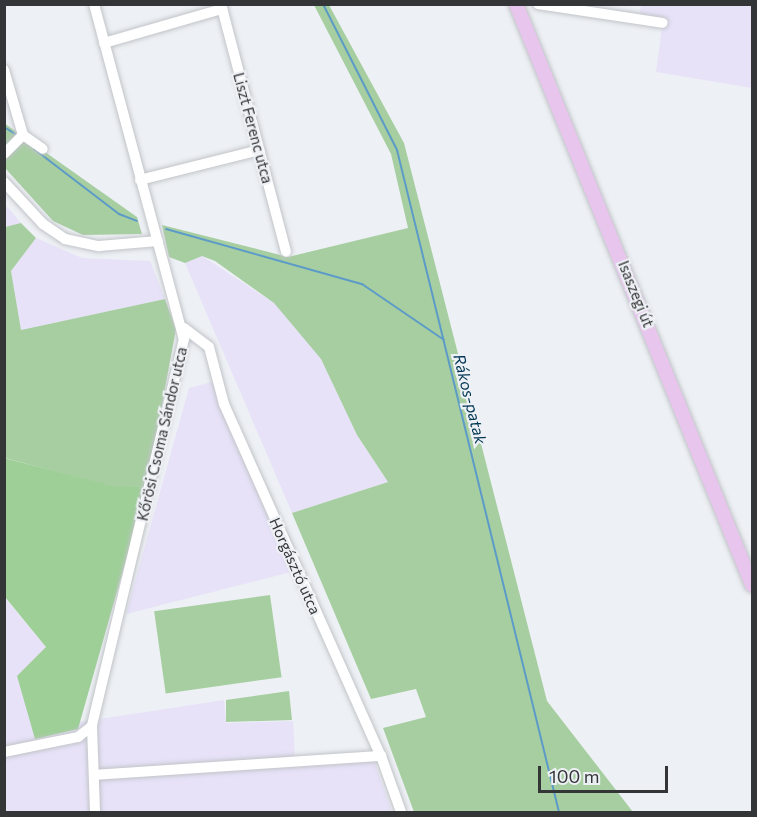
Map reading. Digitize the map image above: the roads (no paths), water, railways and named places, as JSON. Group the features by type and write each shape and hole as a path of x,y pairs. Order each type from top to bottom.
{"main road":[{"name":"Isaszegi út","path":"516,4 753,585"}],"street":[{"name":"Kőrösi Csoma Sándor utca","path":"94,4 140,180 184,328 180,368 92,726 95,813"},
{"path":"538,4 663,23"},
{"path":"105,43 221,7"},
{"name":"Liszt Ferenc utca","path":"221,7 286,252"},
{"path":"4,70 23,135 43,149"},
{"path":"4,154 23,135"},
{"path":"140,180 258,150"},
{"path":"4,182 43,224 65,238 99,246 158,240"},
{"name":"Horgásztó utca","path":"184,328 209,347 229,415 381,756 401,813"},
{"path":"4,752 78,737 92,726"},
{"path":"94,775 381,756"}],"waterway":[{"name":"Rákos-patak","path":"323,4 397,150 559,812"},
{"path":"4,127 15,134"},
{"path":"34,149 119,214 137,221"},
{"path":"166,229 362,284 444,340"}]}
